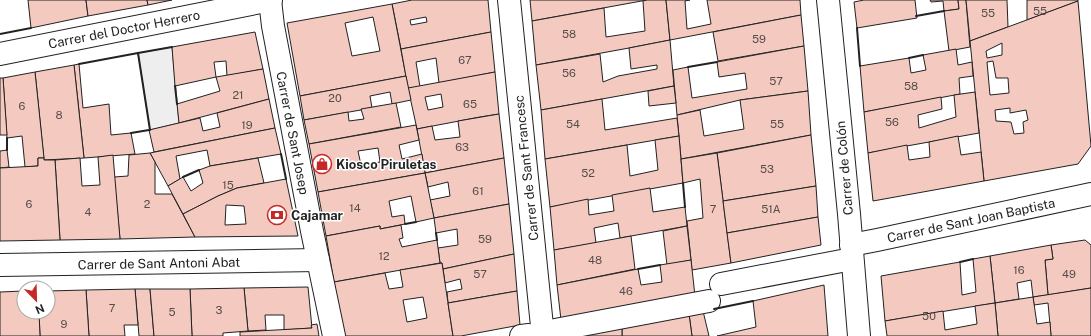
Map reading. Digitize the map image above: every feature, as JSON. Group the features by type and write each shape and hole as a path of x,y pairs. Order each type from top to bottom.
{"street":[{"name":"Carrer del Doctor Herrero","path":"0,54 270,0"},
{"name":"Carrer de Sant Josep","path":"270,0 274,33 334,336"},
{"name":"Carrer de Sant Francesc","path":"509,0 537,334"},
{"name":"Carrer de Colón","path":"828,0 859,336"},
{"name":"Carrer de Sant Joan Baptista","path":"537,334 715,292 852,252 877,240 1091,194"},
{"name":"Carrer de Sant Antoni Abat","path":"0,265 318,260"}],"shaded area":[{"path":"172,47 179,123 150,130 138,53"}],"building":[{"path":"28,0 86,0 88,16 31,28"},
{"path":"86,0 147,0 148,5 88,16"},
{"path":"147,0 172,0 148,5"},
{"path":"412,0 488,0 491,32 401,49 392,4","holes":["426,17 427,22 411,25 410,20"]},
{"path":"530,0 647,0 532,21"},
{"path":"666,0 670,40 536,65 532,21 604,8 606,37 645,31 643,1"},
{"path":"666,0 690,0 685,1 687,29 711,24 707,0 800,0 801,15 670,40"},
{"path":"864,0 915,0 917,18 857,28 854,2"},
{"path":"930,0 958,0 959,9 944,11 943,1 931,2"},
{"path":"958,0 966,0 970,47 949,51 944,11 959,9"},
{"path":"966,0 1007,0 1008,27 970,41"},
{"path":"1027,0 1078,0 1078,1 1027,20"},
{"path":"1078,1 1091,146 1078,164 984,181 970,41","holes":["1002,43 1002,55 987,58 986,51","993,61 996,78 1008,78 1009,93 990,95 987,62","1010,108 1010,113 1026,110 1028,120 1023,122 1024,133 1014,134 1011,122 996,121 995,110"]},
{"path":"392,4 406,76 300,96 287,23","holes":["373,17 380,51 352,56 345,23"]},
{"path":"801,15 804,46 718,61 713,32"},
{"path":"255,32 263,69 227,76 226,61 214,62 216,77 175,86 172,47"},
{"path":"491,32 495,72 439,83 436,58 416,62 420,87 408,88 401,49"},
{"path":"670,40 674,86 541,110 536,65 600,54 603,82 618,76 657,69 657,65 631,69 629,48"},
{"path":"804,46 808,91 740,100 677,115 673,70 688,67 692,98 747,89 745,73 719,77 717,62"},
{"path":"956,49 958,65 972,62 973,76 959,78 960,94 864,112 860,66 909,58 911,73 926,70 923,55"},
{"path":"79,64 83,108 109,104 111,135 131,133 135,154 84,158 74,65"},
{"path":"74,65 84,158 44,160 35,72"},
{"path":"263,69 269,99 179,123 177,104 220,91 216,77"},
{"path":"35,72 44,158 38,158 38,166 25,167 22,136 7,138 3,78"},
{"path":"495,72 499,114 417,129 408,88","holes":["441,94 443,107 428,110 425,97"]},
{"path":"406,76 411,100 392,104 390,92 370,96 372,108 304,120 300,96"},
{"path":"0,78 3,78 7,135 0,135"},
{"path":"674,86 676,103 649,106 648,91"},
{"path":"808,91 811,135 681,159 677,115 700,110 704,136 744,129 740,100"},
{"path":"975,92 979,133 868,153 864,112 941,97 942,109 918,115 919,128 956,117 954,95"},
{"path":"269,99 275,128 154,152 149,130 200,118 203,131 220,127 217,113"},
{"path":"602,99 605,130 677,118 679,136 545,159 541,110"},
{"path":"396,103 401,127 309,144 304,120 348,112 349,121 364,119 361,109"},
{"path":"499,114 504,158 425,173 417,129 432,126 435,140 460,137 458,121"},
{"path":"416,125 419,140 399,145 402,159 422,154 425,173 318,192 309,144","holes":["378,148 380,162 361,165 358,151"]},
{"path":"275,128 281,154 210,166 207,150 176,156 180,179 168,186 150,153"},
{"path":"811,135 816,186 723,201 717,153"},
{"path":"679,136 683,183 550,207 545,159 627,145 630,176 658,170 655,140"},
{"path":"958,136 961,155 981,152 984,181 873,201 868,153 907,145 909,160 930,157 929,142"},
{"path":"7,150 9,167 0,168 0,151"},
{"path":"150,153 155,162 155,194 172,194 195,237 120,239 114,177 128,176 129,155"},
{"path":"717,153 731,263 692,270 687,221 703,218 700,179 683,183 681,159"},
{"path":"113,155 120,239 60,240 55,160 80,158 82,186 100,185 98,157"},
{"path":"38,158 44,158 44,160 55,160 60,240 0,241 0,168 38,166"},
{"path":"258,158 264,183 237,188 183,214 168,186 183,177 191,191 203,183 199,170 210,166"},
{"path":"504,158 509,204 434,218 430,200 450,196 448,182 428,187 425,173"},
{"path":"425,173 434,218 416,222 411,196 389,201 392,217 404,215 405,224 380,229 380,226 326,236 318,192"},
{"path":"286,179 298,236 195,237 183,214 237,188","holes":["226,205 244,206 246,224 225,225"]},
{"path":"816,186 818,217 727,233 723,201"},
{"path":"650,188 653,212 685,207 687,226 620,238 618,223 594,228 596,243 554,250 550,207 588,199 589,215 614,211 612,195"},
{"path":"509,204 514,254 443,269 442,263 440,263 438,248 458,245 457,229 436,233 434,218"},
{"path":"818,217 821,245 731,263 727,233"},
{"path":"401,225 403,238 399,239 402,247 437,240 440,263 334,282 326,236 380,226 380,229"},
{"path":"687,226 691,260 667,265 663,231"},
{"path":"631,236 635,269 557,285 554,250"},
{"path":"1085,240 1091,245 1091,288 1048,295 1045,260 1053,259 1051,245"},
{"path":"1051,245 1053,259 1045,260 1048,295 1033,297 1031,280 1017,283 1019,299 995,303 990,256"},
{"path":"514,254 517,291 448,303 447,292 462,289 460,279 445,283 443,269"},
{"path":"990,256 995,303 885,321 881,276 960,262 962,295 976,292 973,259"},
{"path":"691,260 695,296 561,320 557,285 638,269 641,285 662,282 660,265"},
{"path":"442,263 453,336 344,336 334,282 385,273 389,289 403,287 400,270","holes":["423,297 427,318 407,322 403,300"]},
{"path":"824,285 828,336 717,336 756,327 753,301"},
{"path":"308,287 312,328 284,330 284,315 265,315 266,330 248,331 244,288"},
{"path":"244,288 248,331 223,333 223,336 192,336 190,289"},
{"path":"1091,288 1091,336 1051,336 1048,303 1034,305 1033,297"},
{"path":"135,289 150,289 154,336 139,336"},
{"path":"135,289 138,325 124,325 125,336 89,336 86,290"},
{"path":"150,289 190,289 192,336 154,336"},
{"path":"86,290 89,336 40,336 39,320 56,320 56,291"},
{"path":"16,291 16,320 39,320 40,336 0,336 0,292"},
{"path":"517,291 520,325 461,336 453,336 448,303"},
{"path":"1033,297 1037,324 1050,322 1051,336 998,336 995,303"},
{"path":"995,303 998,336 887,336 885,321 943,311 945,330 977,324 975,306"},
{"path":"703,311 709,336 692,336 689,314"},
{"path":"689,314 692,336 622,336 622,328"},
{"path":"317,324 319,336 240,336 240,332 312,328 311,325"},
{"path":"622,328 622,336 579,336"}],"wall":[{"path":"916,16 944,11"},
{"path":"0,34 31,28"},
{"path":"857,28 860,66"},
{"path":"150,130 138,53 172,47"},
{"path":"79,64 138,53"},
{"path":"909,58 923,55"},
{"path":"688,67 717,62"},
{"path":"175,86 177,104"},
{"path":"131,133 149,130"},
{"path":"7,138 7,150"},
{"path":"281,154 286,179"},
{"path":"183,177 199,170"},
{"path":"683,183 685,207"},
{"path":"405,224 416,222"},
{"path":"436,233 437,240"},
{"path":"960,262 973,259"},
{"path":"638,269 660,265"},
{"path":"714,309 753,301"}],"place":[{"name":"Kiosco Piruletas","path":"322,164"},
{"name":"Cajamar","path":"277,215"}]}
